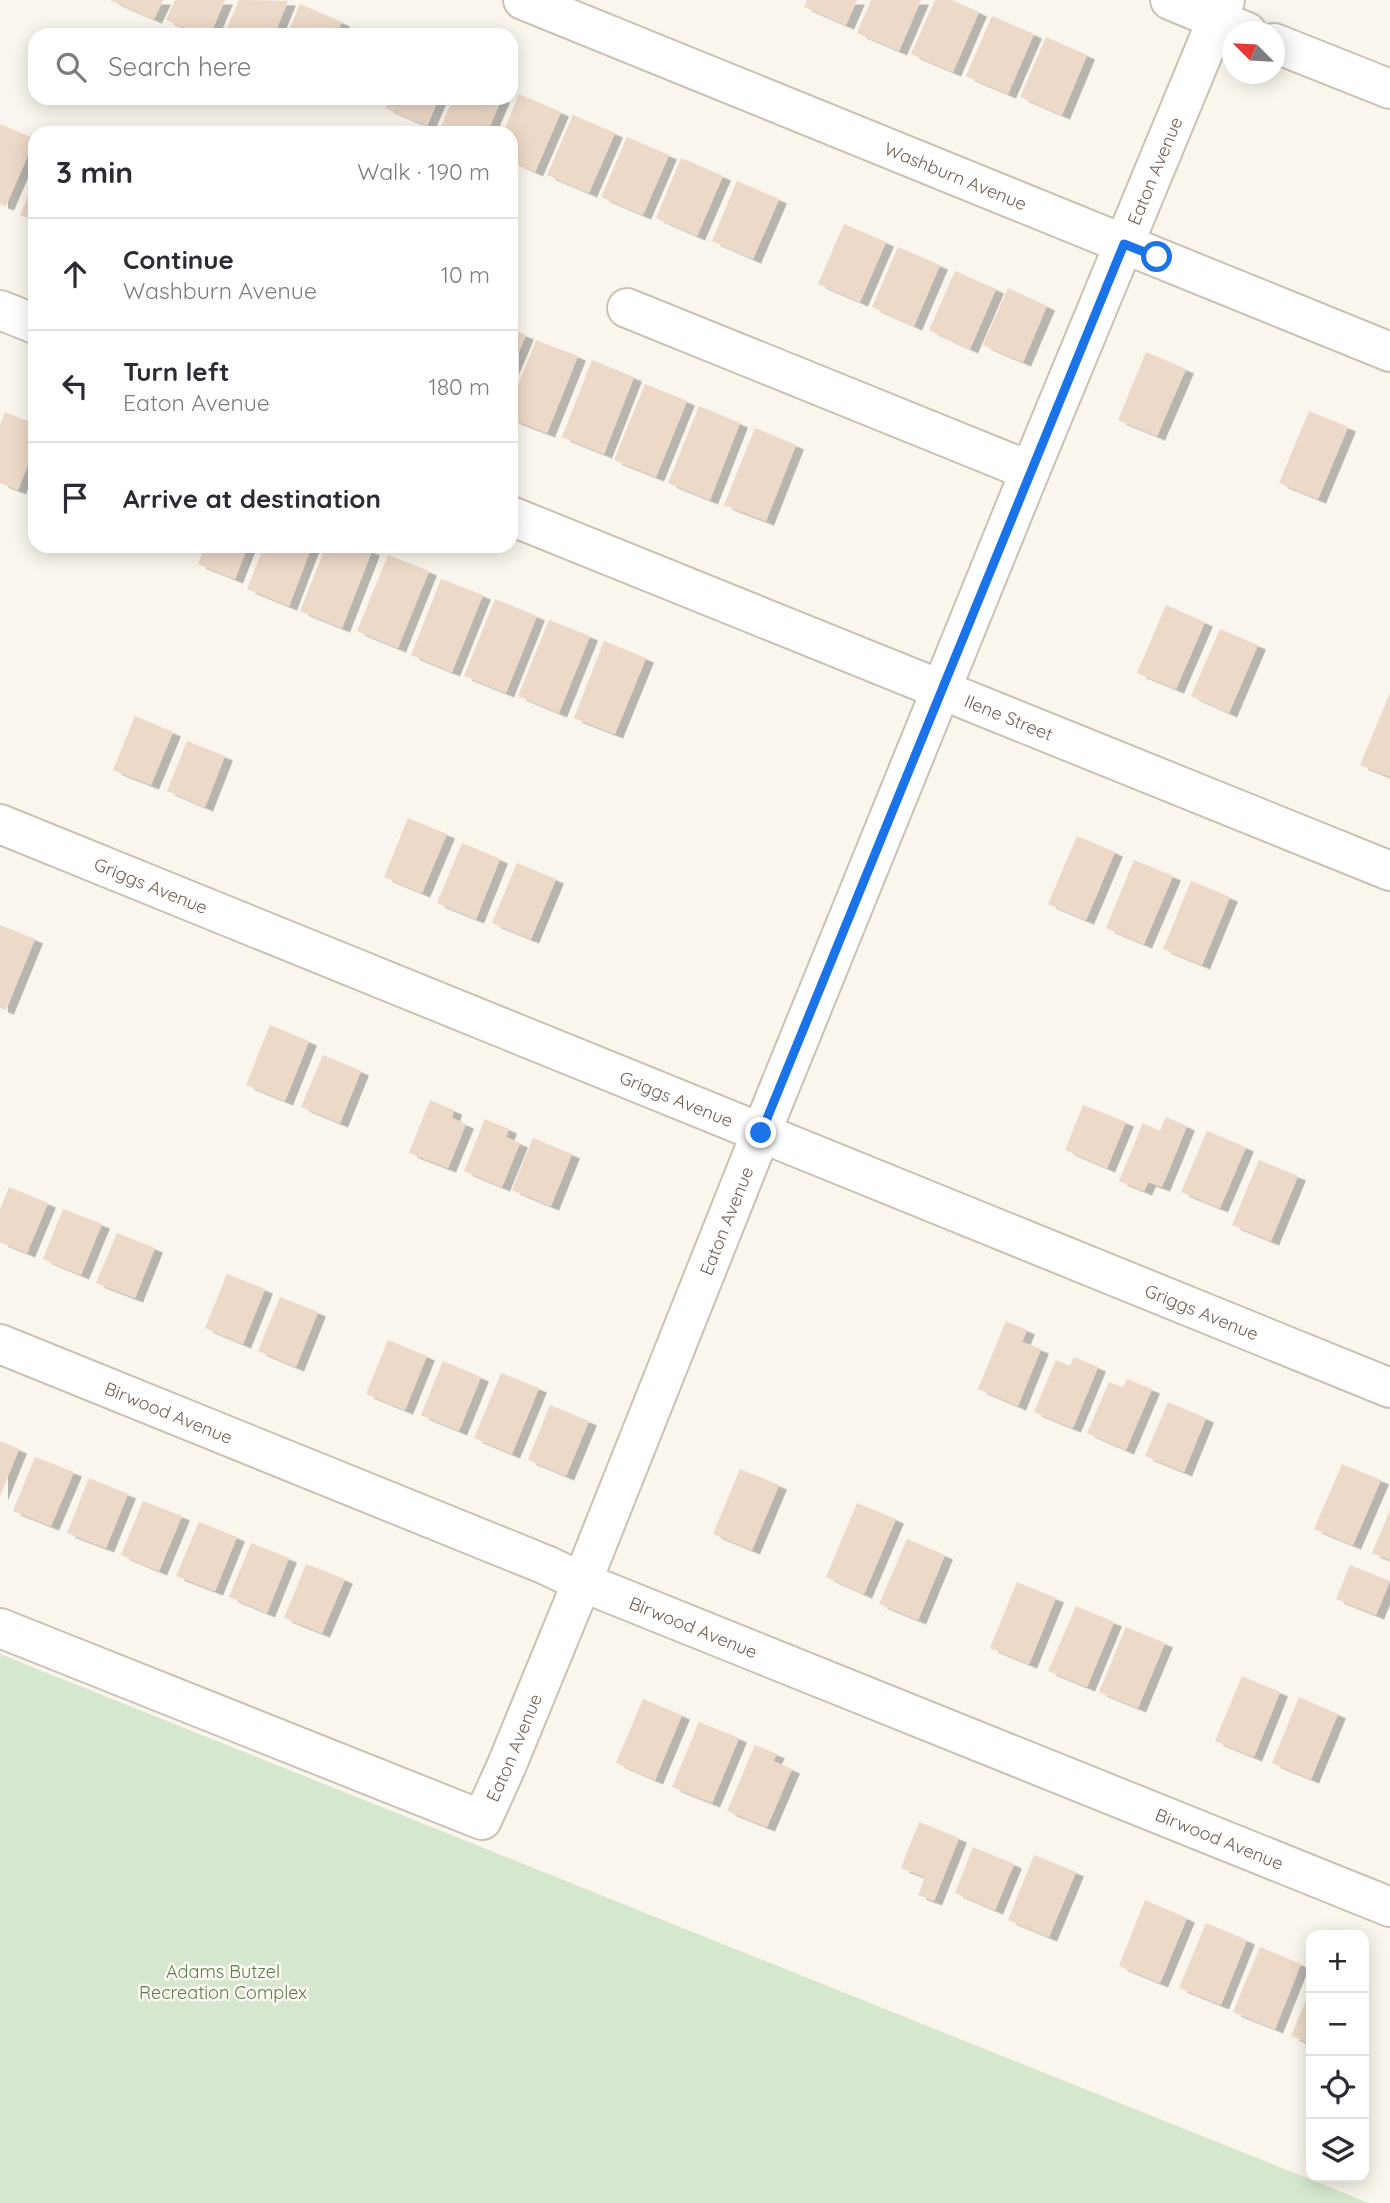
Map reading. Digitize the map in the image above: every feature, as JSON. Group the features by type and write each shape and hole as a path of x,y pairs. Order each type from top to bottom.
{"street":[{"name":"Washburn Avenue","path":"523,0 1390,352"},
{"path":"1170,0 1230,17"},
{"name":"Eaton Avenue","path":"0,1628 482,1820 582,1582 761,1133 1124,244 1230,17"},
{"path":"1285,47 1390,89"},
{"path":"627,308 1030,471"},
{"path":"0,310 28,321"},
{"name":"Ilene Street","path":"518,519 1390,871"},
{"name":"Griggs Avenue","path":"0,824 1390,1388"},
{"name":"Birwood Avenue","path":"0,1344 582,1582 1390,1907"}],"green space":[{"name":"Adams Butzel Recreation Complex","path":"0,1654 1306,2178 1306,2182 1317,2182 1369,2203 0,2203"}],"building":[{"path":"110,0 163,0 154,19"},
{"path":"175,0 225,0 213,28 184,28 166,20"},
{"path":"239,0 288,1 277,28 227,28"},
{"path":"807,0 857,0 846,25 804,7"},
{"path":"871,0 921,0 899,51 857,33"},
{"path":"935,0 952,0 979,12 953,72 911,54"},
{"path":"300,4 342,22 339,28 290,28"},
{"path":"992,16 1034,34 1008,94 966,76"},
{"path":"1046,37 1087,55 1062,115 1020,97"},
{"path":"519,94 561,112 535,172 518,164 518,126 506,126 514,105 518,105"},
{"path":"386,105 436,105 427,126 385,108"},
{"path":"450,105 499,105 490,126 441,126"},
{"path":"573,115 615,133 589,193 547,175"},
{"path":"0,124 28,136 28,155 6,206 0,204"},
{"path":"627,137 669,155 643,215 601,197"},
{"path":"681,158 723,176 697,236 656,218"},
{"path":"737,181 779,199 753,259 712,241"},
{"path":"28,196 28,218 20,215"},
{"path":"844,224 886,242 860,302 818,284"},
{"path":"898,247 940,265 914,326 872,307"},
{"path":"955,271 996,289 970,349 929,330"},
{"path":"1008,288 1047,306 1023,362 983,345"},
{"path":"518,332 526,335 518,354"},
{"path":"536,340 578,356 547,433 518,422 518,385"},
{"path":"1146,352 1186,369 1157,436 1118,420"},
{"path":"592,360 634,377 604,454 562,437"},
{"path":"645,384 687,401 656,477 614,460"},
{"path":"699,406 740,423 710,500 668,483"},
{"path":"1309,411 1348,427 1318,499 1279,483"},
{"path":"5,412 28,421 28,464 18,490 0,483 0,425"},
{"path":"755,428 796,445 766,521 724,505"},
{"path":"202,553 245,553 235,579 198,564"},
{"path":"261,553 309,553 289,606 247,589"},
{"path":"323,553 371,553 342,628 300,611"},
{"path":"388,555 429,571 398,648 357,631"},
{"path":"441,579 483,595 452,672 411,655"},
{"path":"495,599 537,616 506,693 464,676"},
{"path":"1166,605 1205,622 1176,689 1137,673"},
{"path":"549,620 590,636 559,713 518,696"},
{"path":"1220,629 1258,645 1229,713 1191,696"},
{"path":"604,641 646,658 615,734 574,718"},
{"path":"1390,693 1390,777 1360,765"},
{"path":"135,716 173,732 151,785 113,770"},
{"path":"187,741 225,756 205,807 167,791"},
{"path":"408,818 447,834 422,893 384,877"},
{"path":"1077,836 1115,852 1086,920 1048,904"},
{"path":"462,843 500,859 476,919 437,903"},
{"path":"1134,860 1173,876 1144,944 1106,928"},
{"path":"517,863 556,879 531,939 492,923"},
{"path":"1191,881 1230,897 1202,965 1163,949"},
{"path":"0,925 35,939 6,1010 0,1008"},
{"path":"270,1025 309,1041 285,1101 246,1085"},
{"path":"323,1055 361,1071 340,1123 301,1107"},
{"path":"430,1100 454,1110 452,1118 466,1124 448,1168 409,1153"},
{"path":"1083,1105 1126,1122 1107,1168 1065,1150"},
{"path":"1166,1117 1187,1126 1162,1187 1148,1182 1144,1191 1119,1181 1143,1123 1160,1131"},
{"path":"485,1119 509,1129 506,1137 520,1143 502,1187 464,1171"},
{"path":"1207,1131 1246,1147 1220,1208 1181,1192"},
{"path":"533,1138 572,1154 551,1206 512,1190"},
{"path":"1259,1160 1298,1176 1271,1241 1232,1225"},
{"path":"9,1187 48,1203 27,1253 0,1242 0,1209"},
{"path":"63,1209 102,1224 81,1275 43,1259"},
{"path":"117,1233 155,1248 135,1298 96,1283"},
{"path":"227,1274 265,1289 243,1344 205,1328"},
{"path":"280,1297 318,1312 296,1367 258,1351"},
{"path":"1006,1321 1027,1330 1022,1342 1041,1349 1018,1406 978,1389"},
{"path":"388,1340 427,1356 405,1410 366,1394"},
{"path":"1074,1357 1098,1367 1073,1428 1034,1412 1056,1360 1070,1366"},
{"path":"443,1361 481,1377 459,1431 421,1415"},
{"path":"501,1373 539,1388 512,1454 474,1438"},
{"path":"1127,1379 1152,1389 1126,1450 1087,1433 1109,1382 1123,1387"},
{"path":"1168,1402 1206,1418 1184,1472 1145,1456"},
{"path":"550,1405 589,1421 566,1476 528,1460"},
{"path":"0,1441 19,1449 0,1496"},
{"path":"35,1457 74,1472 51,1526 13,1511"},
{"path":"1342,1464 1381,1480 1353,1545 1314,1529"},
{"path":"740,1469 779,1485 752,1550 713,1534"},
{"path":"89,1478 128,1494 106,1548 67,1533"},
{"path":"143,1501 182,1516 159,1571 121,1555"},
{"path":"857,1503 896,1519 864,1594 826,1577"},
{"path":"1390,1510 1390,1560 1372,1553"},
{"path":"199,1522 237,1537 215,1591 176,1576"},
{"path":"907,1539 945,1555 918,1620 879,1604"},
{"path":"251,1543 289,1558 267,1613 229,1597"},
{"path":"306,1564 345,1579 322,1633 284,1618"},
{"path":"1350,1565 1390,1581 1376,1615 1336,1599"},
{"path":"1017,1582 1056,1598 1029,1664 990,1648"},
{"path":"1076,1606 1114,1622 1087,1687 1048,1671"},
{"path":"1126,1627 1165,1643 1138,1708 1099,1692"},
{"path":"1242,1676 1280,1692 1254,1757 1215,1741"},
{"path":"1299,1697 1338,1714 1311,1779 1272,1763"},
{"path":"643,1699 682,1715 655,1780 616,1763"},
{"path":"699,1722 739,1738 712,1803 672,1787"},
{"path":"755,1745 777,1754 773,1761 792,1769 767,1827 727,1811"},
{"path":"919,1822 959,1838 934,1901 918,1895 925,1877 901,1868"},
{"path":"973,1847 1014,1864 995,1910 955,1893"},
{"path":"1034,1855 1076,1872 1049,1937 1008,1920"},
{"path":"1145,1900 1187,1918 1160,1983 1119,1966"},
{"path":"1206,1923 1247,1940 1221,2005 1179,1988"},
{"path":"1260,1947 1301,1964 1275,2029 1233,2012"},
{"path":"1306,1999 1306,2042 1291,2036"}],"route":[{"path":"761,1133 1124,244 1157,257"}]}
